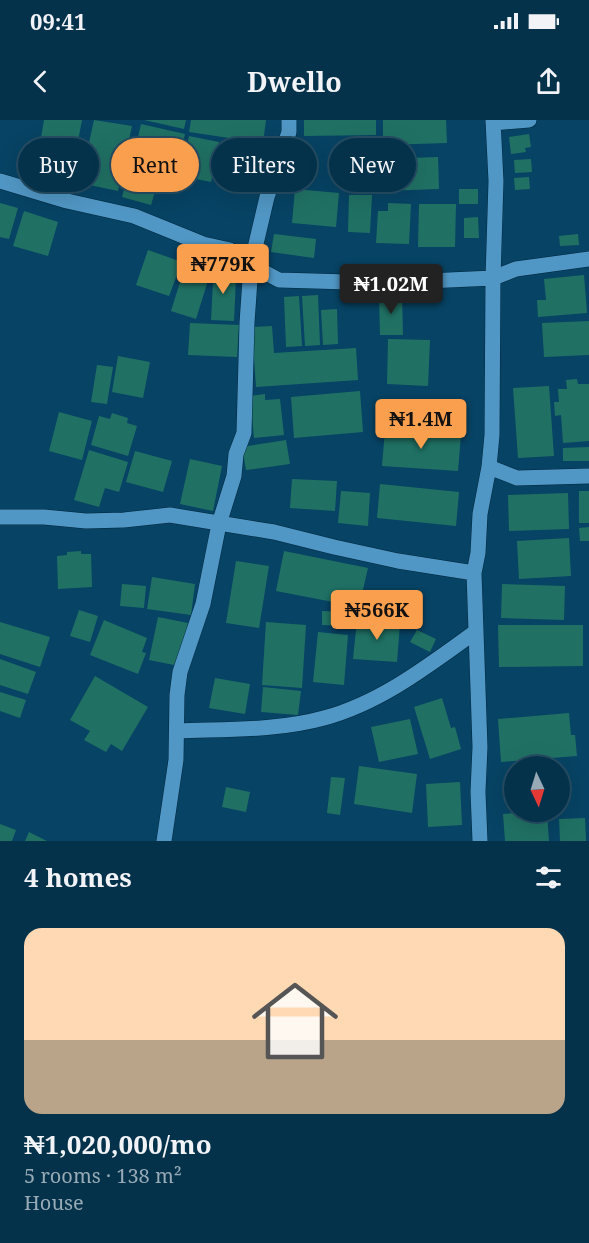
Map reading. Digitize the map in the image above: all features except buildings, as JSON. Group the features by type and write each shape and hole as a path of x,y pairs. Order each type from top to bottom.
{"street":[{"path":"164,841 176,760 177,695 180,672 203,604 219,524 234,476 236,454 244,434 251,265 267,197 289,132 289,120"},
{"path":"480,841 478,792 480,747 474,573 492,435 496,181 493,122 529,120"},
{"path":"0,181 67,201 134,216 203,244 230,250 251,265 279,280 320,283 383,283 493,278 516,269 589,259"},
{"path":"489,467 517,478 589,476"},
{"path":"0,517 44,517 86,521 170,515 274,532 334,548 474,573"},
{"path":"177,731 269,727 333,715 399,685 475,632"}]}
